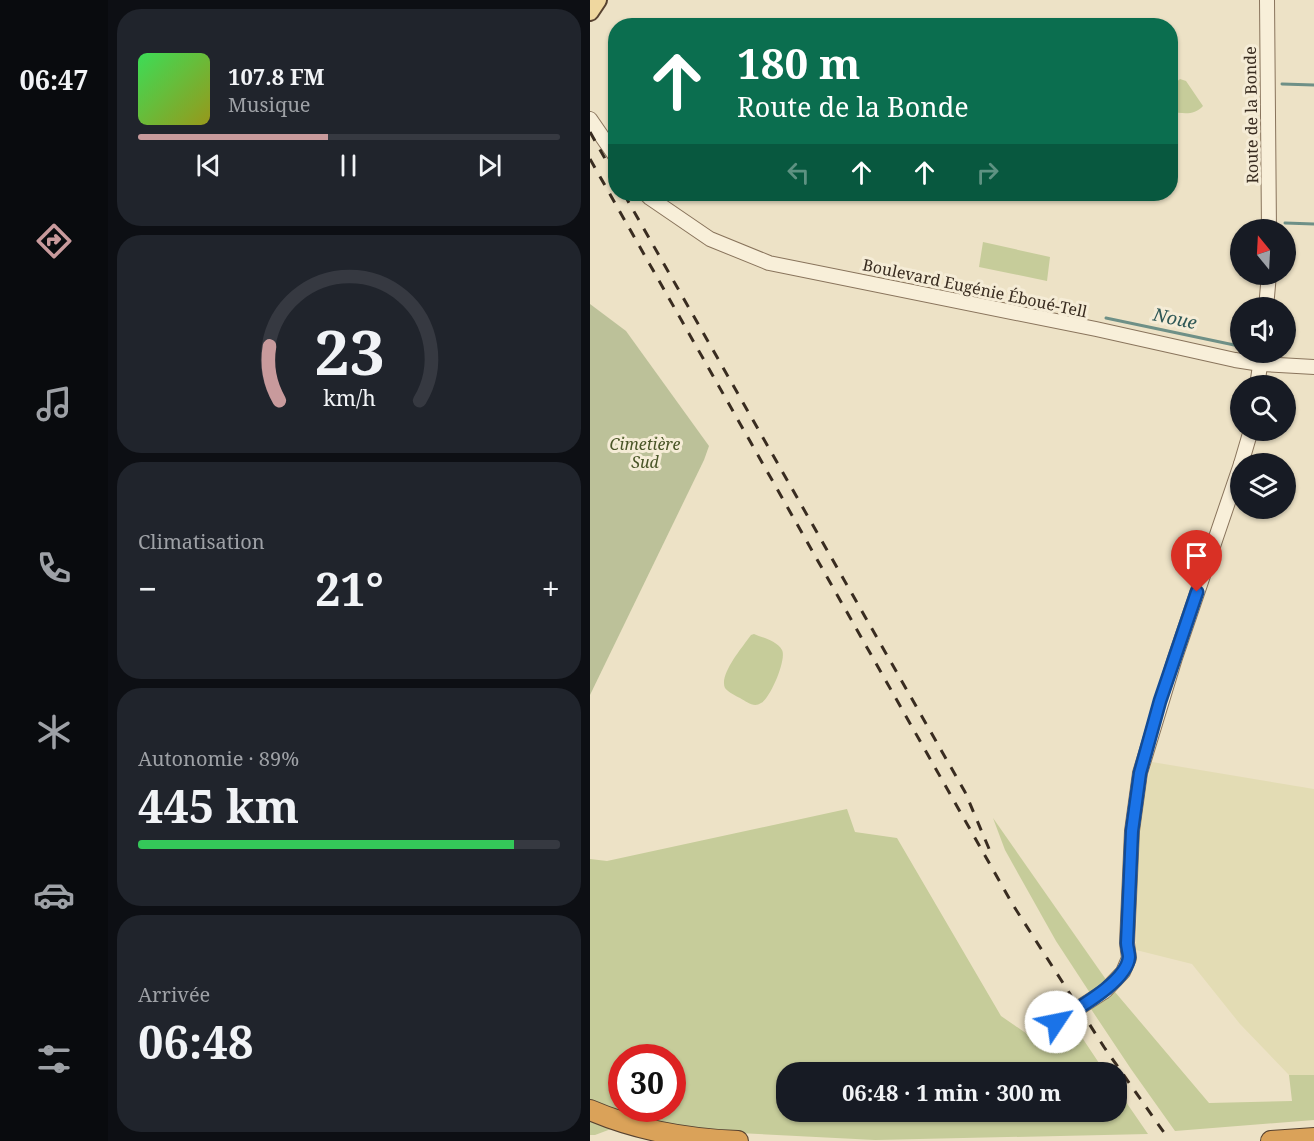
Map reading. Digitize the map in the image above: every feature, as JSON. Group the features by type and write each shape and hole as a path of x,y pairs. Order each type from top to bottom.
{"highway":[{"path":"590,1110 646,1129 688,1137 738,1141"},
{"path":"1271,1141 1314,1138"}],"main road":[{"path":"590,12 598,0"}],"street":[{"name":"Route de la Bonde","path":"1267,0 1269,219"},
{"path":"590,119 608,145"},
{"name":"Boulevard Eugénie Éboué-Tell","path":"654,201 710,238 769,263 1096,329 1230,359"},
{"name":"Boulevard Eugénie Éboué-Tell","path":"1290,363 1314,367"},
{"path":"1056,1022 1105,991 1123,972 1129,957 1127,943 1132,831 1140,773 1168,679 1230,496"}],"shaded area":[{"path":"1152,762 1314,789 1314,1075 1289,1075 1240,1024 1192,964 1136,950 1139,816"}],"green space":[{"path":"1178,81 1186,81 1203,106 1200,109 1188,113 1178,112"},
{"path":"983,242 1050,257 1047,281 979,267"},
{"name":"Cimetière Sud","path":"590,304 626,331 709,446 590,695"},
{"path":"754,634 777,644 783,655 773,687 765,700 756,705 730,692 725,688 724,683 732,662"},
{"path":"847,809 855,832 897,838 1001,1016 1033,1038 1055,1032 1071,1021 1098,1062 776,1062 776,1122 1127,1122 1127,1104 1148,1134 875,1140 698,1131 661,1122 686,1122 686,1044 608,1044 608,1108 590,1103 590,859 607,861"},
{"path":"993,818 1107,981 1090,993 1056,941 1005,850"},
{"path":"1115,992 1209,1103 1292,1101 1289,1075 1314,1075 1314,1120 1175,1131 1091,1009"},
{"path":"590,1117 599,1120 611,1129 590,1135"}],"waterway":[{"name":"Noue","path":"1282,84 1315,85"},
{"name":"Noue","path":"1296,223 1315,224"},
{"name":"Noue","path":"1106,318 1230,344"}],"railway":[{"path":"590,132 608,164"},
{"path":"590,159 608,191"},
{"path":"614,201 1013,905 1104,1047 1165,1134"},
{"path":"628,201 965,792 990,851"}],"route":[{"path":"1056,1022 1105,991 1123,972 1129,957 1127,943 1132,831 1140,773 1160,701 1197,592"}]}
